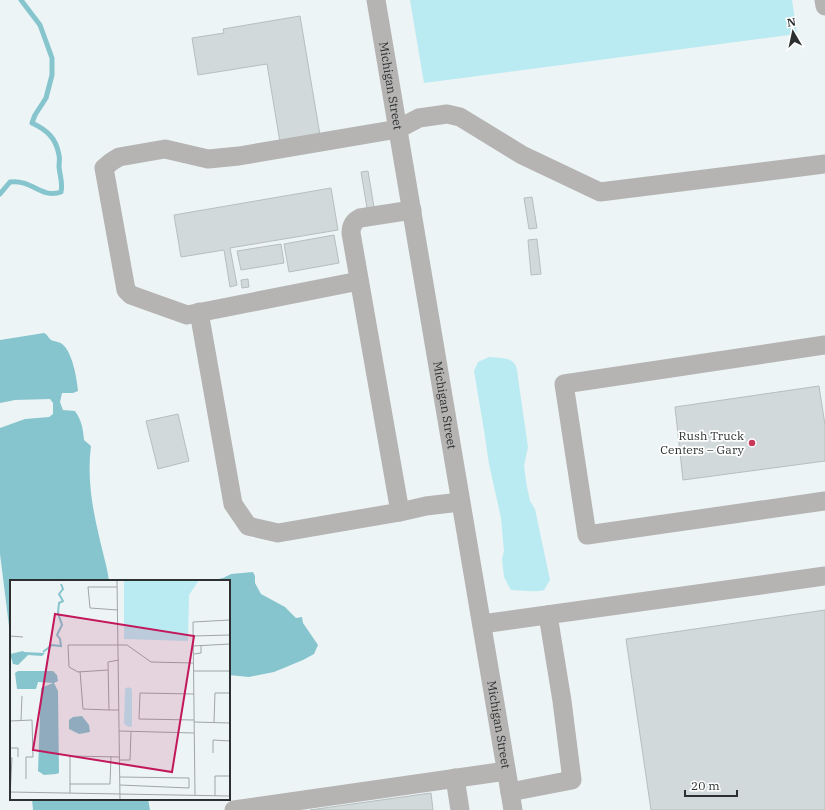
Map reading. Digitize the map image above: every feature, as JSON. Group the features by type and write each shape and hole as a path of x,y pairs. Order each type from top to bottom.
{"street":[{"name":"Michigan Street","path":"376,0 511,801"},
{"path":"359,281 187,315 131,295 126,290 104,168 119,157 165,149 208,159 239,156 398,129 410,122 424,117 447,114 460,117 522,155 600,192 825,164"},
{"path":"400,512 351,228 356,220 360,218 412,210"},
{"path":"199,312 233,504 248,526 278,533 400,512 426,506 460,502"},
{"path":"825,345 564,384 587,535 825,501"},
{"path":"482,624 825,576"},
{"path":"511,801 572,780 562,700 548,615"},
{"path":"234,810 506,771"},
{"path":"455,778 460,810"}],"shaded area":[{"path":"410,0 792,0 797,34 424,83"},
{"path":"44,333 51,340 61,343 69,352 78,391 73,393 62,393 60,402 63,410 75,411 82,425 84,440 91,446 90,480 92,503 109,580 10,580 10,634 0,554 0,428 25,419 49,417 53,414 53,403 50,399 15,400 0,403 0,340"},
{"path":"489,357 510,360 516,366 528,447 524,466 527,487 530,501 535,509 550,580 544,590 540,591 511,590 504,577 502,559 504,551 501,518 489,464 474,371 478,362"},
{"path":"253,572 255,576 255,583 261,594 285,607 296,618 302,617 303,623 318,645 314,654 274,672 249,677 230,675 230,580 214,580 231,574"},
{"path":"32,800 148,800 150,810 33,810"}],"building":[{"path":"300,16 320,135 280,142 267,64 198,75 192,38 224,33 223,29"},
{"path":"368,171 374,207 367,208 361,172"},
{"path":"331,188 338,230 230,248 237,285 230,287 224,250 181,257 174,215"},
{"path":"532,197 537,228 529,229 524,198"},
{"path":"334,235 339,263 289,272 284,244"},
{"path":"537,239 541,274 531,275 528,240"},
{"path":"281,244 284,263 241,270 237,251"},
{"path":"248,279 249,287 242,288 241,280"},
{"name":"Rush Truck Centers – Gary","path":"819,386 825,425 825,461 683,480 675,407"},
{"path":"178,414 189,461 158,469 146,421"},
{"path":"825,610 825,810 651,810 626,639"},
{"path":"431,793 433,810 310,810 331,807"}],"waterway":[{"path":"0,194 10,182 24,183 48,193 61,192 62,188 59,156 56,144 50,135 32,123 35,115 46,98 52,75 52,58 40,25 21,0"}],"place":[{"name":"Rush Truck Centers – Gary","path":"752,443"}]}
